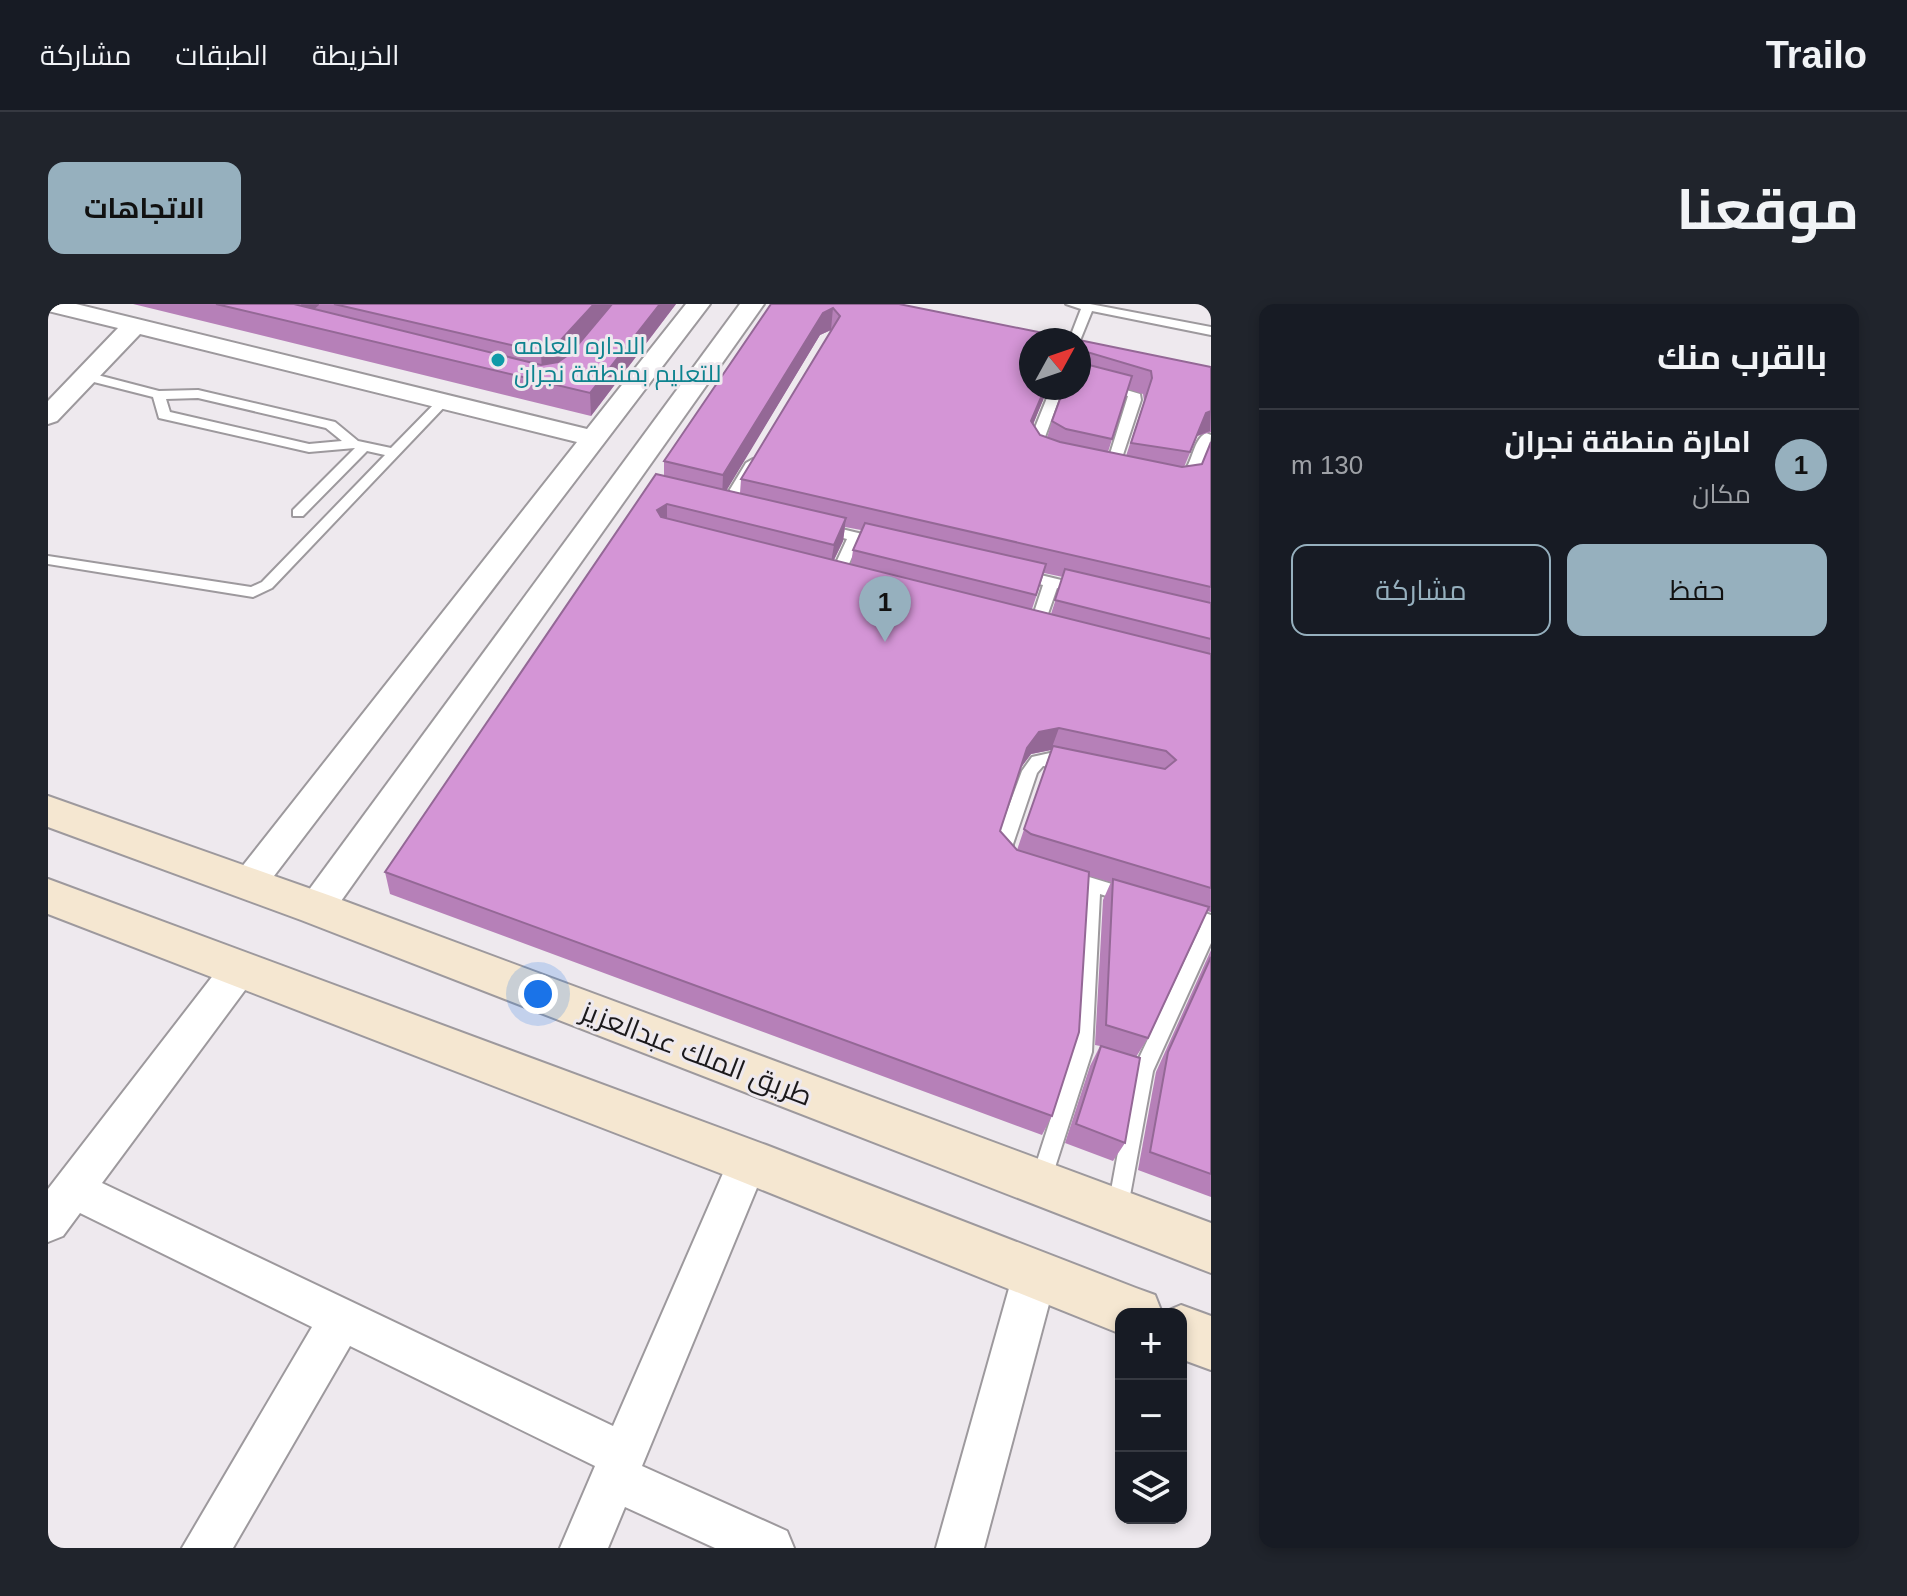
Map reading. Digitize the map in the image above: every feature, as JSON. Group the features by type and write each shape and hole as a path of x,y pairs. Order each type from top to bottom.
{"main road":[{"name":"طريق الملك عبدالعزيز","path":"48,811 316,908 1211,1248"},
{"path":"48,896 238,971 748,1161 1121,1308"},
{"path":"1187,1334 1211,1343"}],"street":[{"path":"48,304 591,438"},
{"path":"249,883 591,438 698,304"},
{"path":"316,908 631,484 752,304"},
{"path":"48,416 135,325"},
{"path":"238,971 60,1206 341,1319 770,1548"},
{"path":"584,1548 748,1161"},
{"path":"960,1548 1035,1274"},
{"path":"206,1548 341,1319"}],"lane":[{"path":"1072,304 1211,331"},
{"path":"1080,328 1088,307"},
{"path":"86,376 159,395 198,394 330,425 359,445"},
{"path":"1091,383 1134,394 1135,400 1104,468 1127,473"},
{"path":"159,395 164,415 309,448 359,445 394,453"},
{"path":"194,422 220,399"},
{"path":"1052,400 1035,445 1040,452 1054,458"},
{"path":"48,560 253,592 267,585 444,401"},
{"path":"245,433 266,410"},
{"path":"288,443 310,421"},
{"path":"1174,483 1188,481 1193,474 1206,437"},
{"path":"298,513 359,445"},
{"path":"727,506 758,454"},
{"path":"812,526 900,547"},
{"path":"836,578 855,536"},
{"path":"1006,572 1095,593"},
{"path":"1036,628 1051,583"},
{"path":"1095,769 1050,759 1038,761 1030,771 1004,854 1016,864 1211,922 1135,1069 1117,1212"},
{"path":"1040,1183 1089,1054 1092,885"}],"building":[{"path":"216,304 294,304 541,365 558,362 571,353 612,304 660,304 590,393"},
{"path":"334,304 594,304 559,342 541,352"},
{"path":"771,304 899,304 1019,328 1019,400 1040,400 1031,421 1040,435 1060,442 1182,467 1202,464 1211,442 1211,587 741,479 840,316 833,308 823,313 723,475 664,461"},
{"path":"1091,342 1211,367 1211,411 1206,413 1190,452 1131,443 1152,378 1151,371 1091,353"},
{"path":"1091,366 1132,376 1112,439 1066,429 1052,421 1060,400 1091,400"},
{"path":"656,474 846,518 834,545 667,504 657,510 661,517 1211,654 1211,888 1031,834 1024,829 1053,746 1165,769 1176,760 1166,751 1059,728 1039,732 1027,748 1000,831 1017,850 1089,872 1079,1032 1052,1116 385,872"},
{"path":"865,523 1046,564 1036,595 853,550"},
{"path":"1065,569 1211,603 1211,639 1055,600"},
{"path":"1113,879 1209,907 1148,1038 1106,1025"},
{"path":"1211,957 1211,1174 1150,1152 1168,1052"},
{"path":"1101,1046 1140,1058 1125,1143 1076,1124"}],"place":[{"name":"الاداره العامه للتعليم بمنطقة نجران","path":"498,360"},
{"name":"امارة منطقة نجران","path":"885,642"}]}
